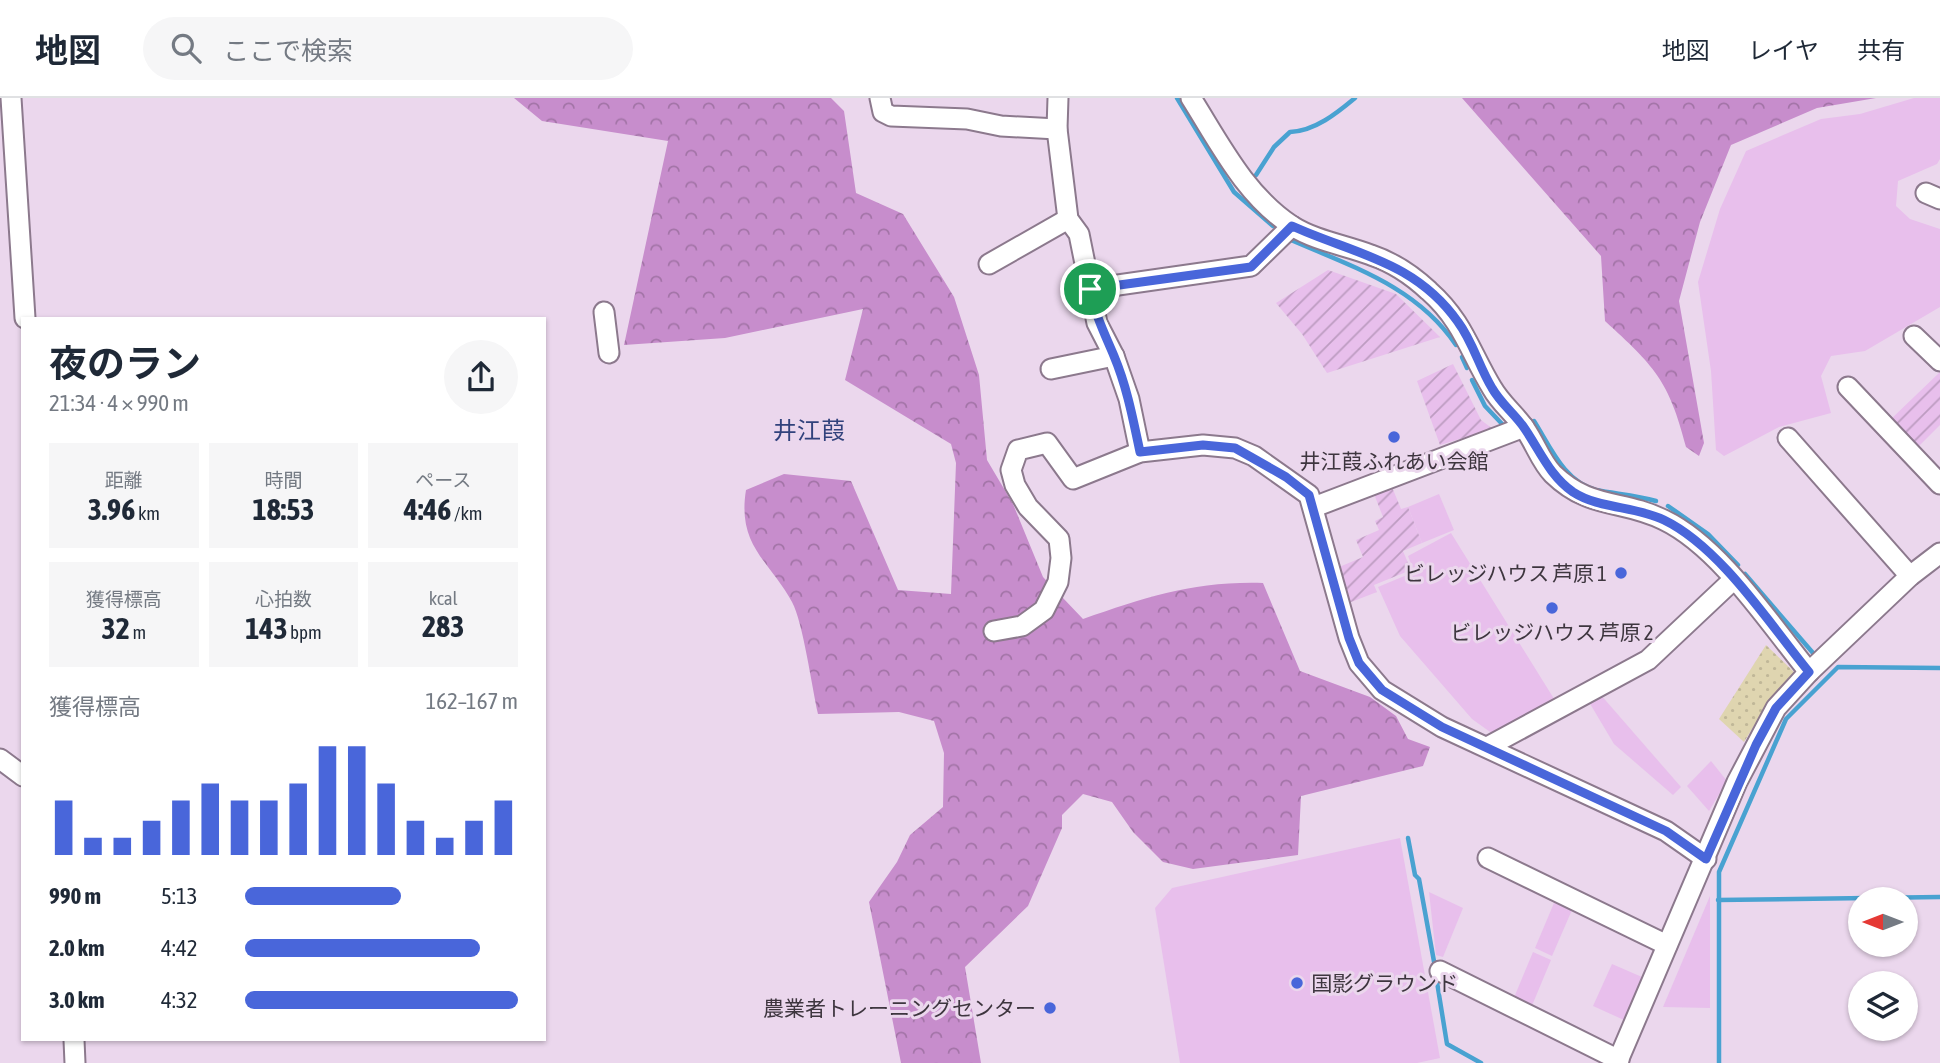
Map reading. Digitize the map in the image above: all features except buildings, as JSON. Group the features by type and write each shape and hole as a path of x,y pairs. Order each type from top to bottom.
{"street":[{"path":"11,98 25,317"},
{"path":"880,98 883,112 891,116 967,119 1002,126 1057,129"},
{"path":"1058,98 1057,129 1068,219 1079,234 1097,323 1114,356 1129,399 1140,452"},
{"path":"1191,98 1247,188 1292,226 1332,244 1373,255 1400,269 1429,290 1458,321 1491,386 1505,408 1524,427 1550,471 1573,492 1664,520 1710,550 1809,672"},
{"path":"989,264 1068,219"},
{"path":"1090,289 1251,267 1292,226"},
{"path":"604,312 609,353"},
{"path":"1914,336 1940,360"},
{"path":"1051,369 1114,356"},
{"path":"1848,387 1940,484"},
{"path":"1314,507 1524,427"},
{"path":"1788,438 1910,576"},
{"path":"993,631 1022,626 1044,610 1058,582 1061,558 1059,539 1028,507 1015,485 1011,470 1018,450 1047,443 1073,479 1140,452 1203,445 1235,448 1286,477 1309,495 1337,597 1359,663 1382,690 1442,727 1489,746 1666,831 1706,859"},
{"path":"1440,971 1618,1062 1667,945 1776,708 1809,672 1910,576 1940,553"},
{"path":"1489,746 1648,660 1733,580"},
{"path":"0,760 21,775"},
{"path":"1488,858 1667,945"},
{"path":"74,1041 75,1063"}],"shaded area":[{"path":"1914,98 1940,98 1940,159 1937,164 1898,181 1896,206 1910,219 1940,229 1940,307 1865,351 1831,356 1821,376 1831,413 1779,427 1724,456 1716,450 1711,371 1698,282 1720,209 1746,151 1821,119 1860,114"},
{"path":"1328,270 1396,294 1440,337 1327,373 1302,334 1276,303"},
{"path":"1453,364 1481,420 1493,429 1440,445 1417,381"},
{"path":"1940,372 1940,425 1917,448 1890,420"},
{"path":"1392,487 1401,509 1408,507 1422,543 1403,551 1411,570 1374,585 1377,592 1346,604 1332,570 1363,557 1356,540 1379,530 1375,521 1383,517 1374,494"},
{"path":"1439,494 1454,530 1422,543 1408,507"},
{"path":"1451,533 1556,702 1493,734 1472,719 1400,636 1378,587 1414,572 1408,556"},
{"path":"1600,694 1681,787 1673,795 1614,744 1589,702"},
{"path":"1711,761 1727,781 1709,811 1687,786"},
{"name":"国影グラウンド","path":"1400,838 1440,1058 1417,1063 1180,1063 1155,908 1172,888"},
{"path":"1429,892 1463,908 1443,957 1436,955"},
{"path":"1710,896 1710,1008 1663,1007"},
{"path":"1554,903 1572,910 1552,956 1535,948"},
{"path":"1533,952 1551,960 1531,1008 1513,1000"},
{"path":"1612,964 1642,977 1624,1020 1593,1006"}],"green space":[{"path":"514,98 831,98 844,111 856,193 903,214 954,297 979,375 987,460 1013,504 1043,577 1083,619 1171,592 1215,585 1263,583 1300,671 1370,697 1396,716 1408,739 1430,747 1423,766 1301,796 1298,855 1193,869 1163,862 1133,832 1112,802 1083,794 1062,815 1062,828 1028,906 965,967 981,1063 901,1063 869,902 897,862 910,835 943,807 944,753 934,721 899,712 818,714 796,611 783,587 757,551 746,525 744,509 746,490 784,474 851,481 898,590 951,594 956,463 951,444 845,380 863,309 725,338 624,345 668,141 542,121"},
{"path":"1462,98 1876,98 1817,108 1731,145 1700,222 1679,301 1704,443 1699,456 1686,447 1673,405 1658,376 1636,350 1605,321 1601,256"}],"sand":[{"path":"1766,645 1795,673 1766,706 1744,742 1719,719"}],"waterway":[{"path":"1177,98 1234,192 1273,226"},
{"path":"1256,175 1274,147 1290,132 1317,125 1355,98"},
{"path":"1291,240 1360,270 1403,293 1440,325 1456,345"},
{"path":"1462,357 1467,368"},
{"path":"1472,380 1485,406 1504,426"},
{"path":"1534,421 1559,462 1585,486 1656,501"},
{"path":"1668,506 1708,534 1738,565"},
{"path":"1745,574 1813,653"},
{"path":"1719,1063 1719,872 1786,719 1838,667 1940,668"},
{"path":"1408,838 1415,875 1419,879 1435,967"},
{"path":"1718,900 1940,897"},
{"path":"1436,976 1447,1044 1481,1063"}],"place":[{"name":"井江葭ふれあい会館","path":"1394,437"},
{"name":"ビレッジハウス 芦原 1","path":"1621,573"},
{"name":"ビレッジハウス 芦原 2","path":"1552,608"},
{"name":"国影グラウンド","path":"1297,983"},
{"name":"農業者トレーニングセンター","path":"1050,1008"}],"district":[{"name":"井江葭","path":"809,430"}],"route":[{"path":"1292,226 1332,244 1373,255 1400,269 1429,290 1458,321 1505,408 1524,427 1550,471 1573,492 1590,500 1639,510 1664,520 1710,550 1809,672 1776,708 1738,782 1706,859 1666,831 1489,746 1442,727 1382,690 1359,663 1349,638 1309,495 1254,456 1235,448 1203,445 1140,452 1129,399 1114,356 1097,323 1090,289 1251,267 1292,226"}]}
